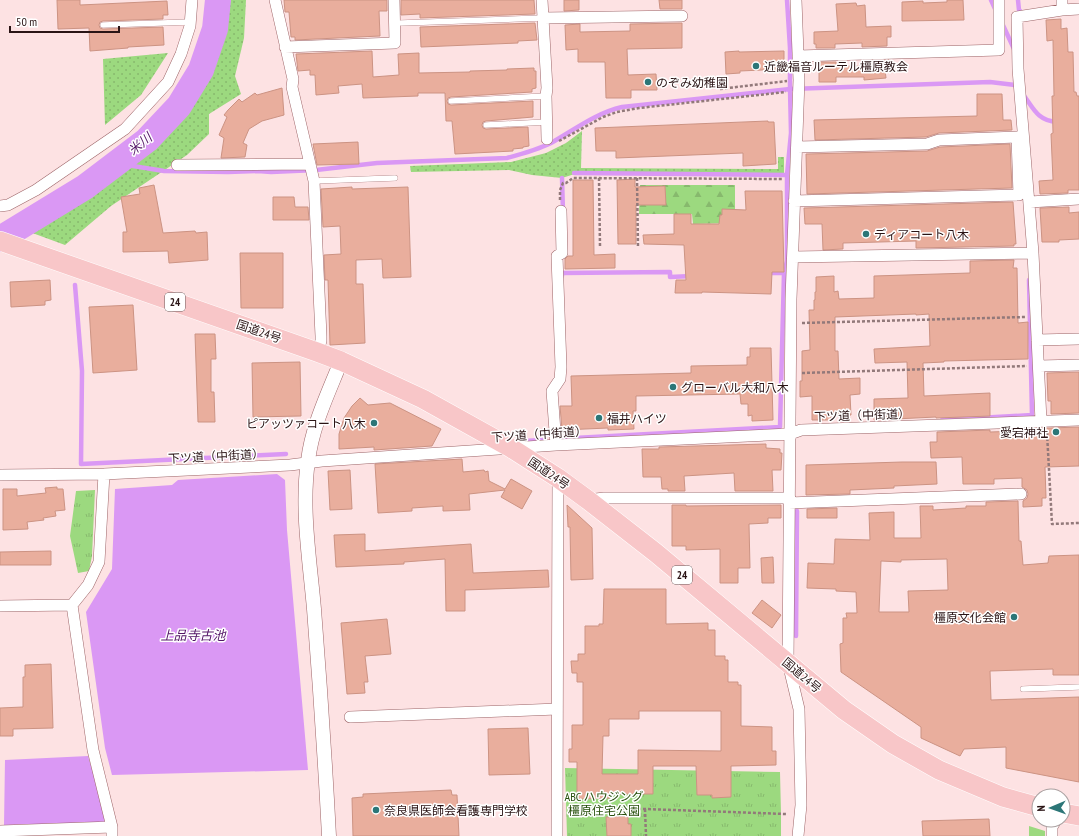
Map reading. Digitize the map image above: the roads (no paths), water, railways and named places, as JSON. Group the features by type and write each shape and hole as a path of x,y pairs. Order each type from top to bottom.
{"highway":[{"name":"国道24号","path":"0,241 317,352 341,361 423,399 511,448 558,478 588,500 656,553 844,710 893,744 939,770 1003,797 1031,805"}],"street":[{"path":"0,206 8,205 36,190 125,129 168,82 181,54 190,22 192,0"},
{"path":"275,0 293,79 292,87 314,181 322,336 317,352"},
{"path":"285,47 395,43 394,0"},
{"path":"542,0 547,88 547,122 550,142"},
{"path":"796,0 799,86 794,202 790,374 788,662 799,709 801,805 798,836"},
{"path":"798,56 999,50 998,0"},
{"path":"1044,421 1038,366 1030,202 1018,69 1017,17 1062,5 1079,9"},
{"path":"543,18 682,16"},
{"path":"794,202 1019,195 1017,137 939,140 927,144 797,147"},
{"path":"177,165 309,164"},
{"path":"1030,202 1079,200"},
{"path":"556,445 552,392 560,379 561,367 557,256 562,252 561,211"},
{"path":"793,257 1033,253"},
{"path":"1037,340 1079,339"},
{"path":"329,836 322,719 306,508 308,462 312,439 318,417 341,361"},
{"path":"1038,366 1079,365"},
{"name":"下ツ道（中街道）","path":"0,475 104,474 290,465 308,462 556,445 790,434 801,430 1079,420"},
{"path":"0,831 112,831 93,750 72,605 88,585 99,562 104,474"},
{"path":"557,836 558,478"},
{"path":"588,500 611,498 790,501 1021,494"},
{"path":"0,606 72,605"},
{"path":"350,717 557,709"},
{"path":"801,805 807,836"}],"lane":[{"path":"401,23 543,18"},
{"path":"103,25 190,22"},
{"path":"451,101 546,96"},
{"path":"486,125 547,122"},
{"path":"314,181 395,178"},
{"path":"1024,689 1079,687"}],"water":[{"name":"上品寺古池","path":"277,474 285,480 287,530 308,770 112,775 105,748 86,612 112,569 115,489 172,485 178,480"},
{"path":"88,756 108,822 4,825 5,760"}],"waterway":[{"name":"米川","path":"0,239 85,187 147,140 179,106 201,70 215,29 218,0"},
{"path":"556,439 780,427 784,273 787,261 787,175 791,133 790,48 787,0"},
{"path":"991,0 996,11"},
{"path":"1018,0 1019,10 1024,14"},
{"path":"1002,23 1014,49"},
{"path":"124,156 133,166 164,171 228,172 316,170 377,163 507,158 529,152 551,143 585,122 603,113 622,107 790,89 990,82 1015,85 1015,80"},
{"path":"1025,97 1041,117 1046,120 1057,122"},
{"path":"574,173 787,175"},
{"path":"562,178 563,212"},
{"path":"562,276 562,273 670,272 670,277 692,276"},
{"path":"767,273 784,273"},
{"path":"942,420 1032,415 1029,280"},
{"path":"75,285 82,371 81,464 286,454"},
{"path":"524,441 542,440"},
{"path":"796,636 797,511"}],"place":[{"name":"近畿福音ルーテル橿原教会","path":"756,66"},
{"name":"のぞみ幼稚園","path":"648,82"},
{"name":"ディアコート八木","path":"866,234"},
{"name":"グローバル大和八木","path":"673,387"},
{"name":"福井ハイツ","path":"599,418"},
{"name":"ピアッツァコート八木","path":"374,423"},
{"name":"愛宕神社","path":"1056,432"},
{"name":"橿原文化会館","path":"1014,617"},
{"name":"奈良県医師会看護専門学校","path":"376,810"}],"park label":[{"name":"ABC ハウジング 橿原住宅公園","path":"604,803"}]}
